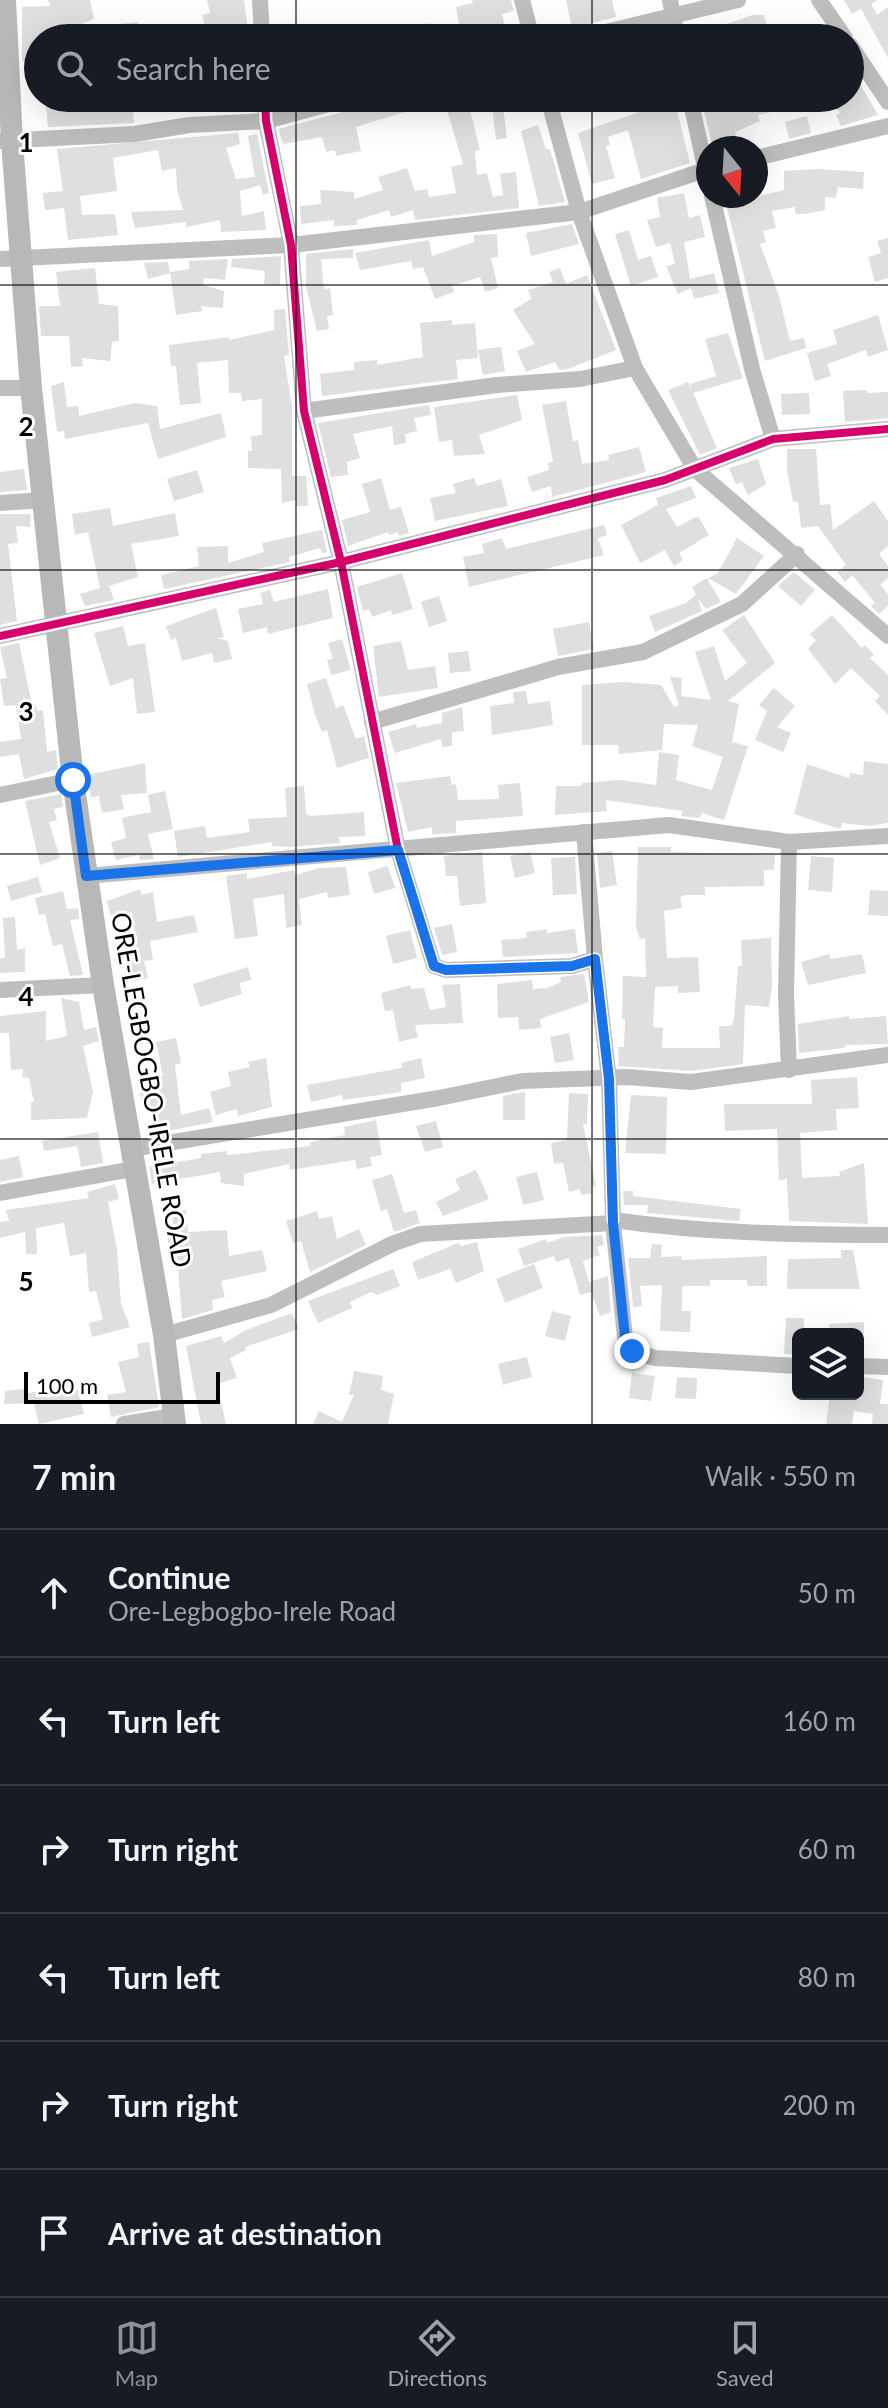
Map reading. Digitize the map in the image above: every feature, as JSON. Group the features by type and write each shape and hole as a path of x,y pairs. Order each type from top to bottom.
{"main road":[{"name":"ORE-LEGBOGBO-IRELE ROAD","path":"5,0 11,260 31,388 73,780 103,985 164,1335 175,1420"}],"street":[{"path":"260,0 261,24"},
{"path":"522,0 528,24"},
{"path":"623,24 671,8 738,0"},
{"path":"819,0 835,24"},
{"path":"864,66 888,102"},
{"path":"266,112 291,245 304,411 341,562 398,850 434,966 446,970 572,966 595,959"},
{"path":"6,142 266,121 299,112"},
{"path":"552,112 579,212 635,368 695,469 797,554 888,636"},
{"path":"693,112 698,136"},
{"path":"768,155 888,126"},
{"path":"11,260 291,245 579,212 696,177"},
{"path":"715,208 752,369 773,439"},
{"path":"304,411 497,385 580,379 635,368"},
{"path":"0,388 31,388"},
{"path":"0,636 341,562 695,469 773,439 888,429"},
{"path":"0,503 44,500"},
{"path":"372,722 558,667 643,652 742,604 797,554"},
{"path":"0,795 73,780"},
{"path":"86,876 669,825 789,842 888,836"},
{"path":"584,832 609,1079 613,1221 625,1337 632,1351 655,1358 792,1366"},
{"path":"789,842 786,995 789,1070"},
{"path":"0,990 103,985"},
{"path":"0,1193 132,1159 522,1081 609,1079 691,1082 888,1055"},
{"path":"164,1335 271,1305 392,1244 420,1234 613,1221 781,1235 888,1235"},
{"path":"864,1366 888,1367"},
{"path":"124,1424 175,1420"}],"building":[{"path":"48,0 90,0 94,19 82,24 24,24 22,61 22,7 50,6"},
{"path":"207,0 244,0 247,24 204,24 202,15 210,13"},
{"path":"472,0 511,0 514,11 502,14 504,24 459,24 456,7 473,3"},
{"path":"566,0 612,0 616,17 588,24 571,24"},
{"path":"844,0 878,0 871,4 877,15 888,7 888,58 861,9 852,14"},
{"path":"753,15 764,15 766,24 726,24"},
{"path":"864,91 878,115 841,126 836,115 864,112"},
{"path":"46,112 133,112 134,123 48,127"},
{"path":"343,112 405,112 356,127 361,151 336,156 335,150 326,152 322,137 284,144 279,129"},
{"path":"448,112 470,112 480,150 475,151 477,175 487,173 493,197 503,195 500,174 516,172 519,208 415,220 413,210 391,217 389,210 357,220 357,225 334,226 334,220 301,224 300,206 321,204 320,190 354,192 354,199 383,190 378,177 407,168 415,191 427,189 429,197 456,193 451,167 463,164"},
{"path":"493,112 504,112 507,138 496,140"},
{"path":"639,112 677,112 690,163 641,179 628,130 608,137 610,145 606,146 615,178 592,184 578,133"},
{"path":"704,112 772,112 758,115 760,121 735,132 736,136 710,136"},
{"path":"807,116 811,133 789,139 785,122"},
{"path":"538,125 546,149 550,149 565,202 539,206 521,131"},
{"path":"238,133 240,144 226,148 236,179 255,177 248,136 257,134 269,193 263,195 260,185 240,191 242,216 264,211 266,230 221,232 220,220 186,227 186,222 135,228 131,212 183,210 177,189 176,168 162,171 158,150 113,158 117,191 80,196 82,215 115,214 118,235 68,240 64,208 45,210 43,193 63,191 57,149"},
{"path":"818,169 864,172 863,189 838,187 836,198 825,197 825,210 805,214 795,214 795,207 772,211 776,228 763,231 766,242 760,244 779,296 790,341 804,338 806,348 765,361 727,208 768,208 768,194 784,190 784,171"},
{"path":"684,193 689,218 700,215 705,237 684,242 690,279 714,273 719,293 694,299 691,288 678,294 666,266 675,264 670,243 656,247 647,220 660,217 657,198"},
{"path":"572,224 579,244 531,256 526,233"},
{"path":"629,230 638,260 651,256 658,277 631,286 615,234"},
{"path":"497,234 498,257 491,258 498,288 485,292 480,277 452,286 454,292 435,299 423,267 413,269 411,261 360,270 355,253 429,240 432,256 474,242 474,235"},
{"path":"888,238 888,278 875,282 868,257 881,253 877,241"},
{"path":"353,249 353,258 321,259 324,289 330,288 333,315 327,316 329,329 317,331 306,287 306,254"},
{"path":"281,256 280,285 264,284 265,271 231,267 232,259"},
{"path":"228,259 225,280 204,278 203,285 224,291 223,308 201,306 202,311 176,315 170,272 189,269 189,261"},
{"path":"168,262 170,273 148,279 144,263"},
{"path":"95,268 99,304 118,306 119,341 112,342 110,361 82,358 83,366 71,367 69,336 41,336 39,306 60,306 56,272"},
{"path":"560,268 566,284 587,275 616,350 568,369 559,370 555,362 526,372 517,351 535,344 513,310 531,299 528,290 553,282 549,272"},
{"path":"285,309 289,355 284,356 292,407 292,476 306,476 308,506 296,506 296,500 282,503 281,469 248,468 251,436 262,435 262,399 242,401 241,393 229,393 228,360 197,363 201,403 180,405 176,366 171,366 169,345 230,337 229,340 274,330 274,310"},
{"path":"878,315 888,350 868,357 866,350 827,364 831,376 815,381 807,353 837,344 833,330"},
{"path":"452,320 452,325 475,323 478,358 456,360 458,379 322,396 320,374 354,370 354,362 377,360 377,365 423,357 420,323"},
{"path":"728,333 743,378 693,393 717,448 700,455 668,390 688,382 692,391 690,384 716,376 705,339"},
{"path":"501,347 505,371 483,375 478,350"},
{"path":"64,382 67,407 78,406 79,416 135,403 157,406 160,429 221,413 226,437 158,459 148,423 65,439 64,431 57,432 51,386"},
{"path":"867,390 867,393 888,392 888,418 845,422 843,391"},
{"path":"809,393 810,414 782,415 781,394"},
{"path":"517,395 522,420 479,435 485,454 454,456 452,440 439,442 434,407"},
{"path":"566,401 573,441 578,440 582,464 609,460 608,455 639,447 646,472 552,497 551,486 532,492 527,477 549,470 548,463 553,462 542,405"},
{"path":"429,405 431,415 414,418 417,431 405,434 406,443 394,445 392,426 353,434 360,458 347,462 348,475 331,477 318,423"},
{"path":"787,449 816,449 820,505 830,504 833,530 874,501 888,521 888,546 879,554 888,566 888,578 880,585 888,594 888,606 879,614 871,606 875,603 852,575 845,582 837,572 846,565 818,526 801,528 798,502 793,502 787,470"},
{"path":"758,459 766,484 748,495 742,482 736,484 729,468"},
{"path":"24,469 27,490 0,492 0,472"},
{"path":"197,470 204,492 174,501 167,479"},
{"path":"381,478 390,510 401,507 409,533 399,536 398,532 389,535 388,532 348,546 342,520 370,512 362,484"},
{"path":"474,478 477,486 501,479 508,506 435,521 430,498 456,493 453,484"},
{"path":"691,486 696,498 666,509 677,527 698,516 709,535 679,553 683,560 674,566 665,550 640,563 621,525 658,505 656,498"},
{"path":"110,508 113,526 175,513 179,536 131,544 138,577 109,586 114,600 85,606 80,594 100,588 88,532 75,535 72,514"},
{"path":"0,514 30,514 31,518 30,527 16,526 18,543 8,544 17,621 0,625"},
{"path":"604,525 607,535 598,538 604,555 469,587 463,557 484,553 482,544 502,538 506,549"},
{"path":"322,530 327,552 322,553 320,548 289,557 290,562 164,589 161,575 199,566 197,547 228,546 228,563 264,552 262,543"},
{"path":"737,538 764,556 736,594 708,578 718,573"},
{"path":"794,572 815,590 801,606 778,586"},
{"path":"402,573 413,609 392,615 391,610 372,617 369,609 363,611 357,587"},
{"path":"707,578 721,602 706,609 698,599 702,611 655,632 649,616 686,603 696,595 692,587"},
{"path":"328,589 333,618 268,634 267,627 243,633 238,609 263,604 260,593 270,590 274,602"},
{"path":"439,596 447,621 429,627 421,602"},
{"path":"216,608 224,637 217,638 228,641 232,659 214,663 212,653 182,661 176,638 171,640 166,626"},
{"path":"744,615 775,663 728,701 739,704 732,742 748,746 724,820 702,813 700,818 681,816 683,811 606,800 607,811 555,815 556,786 582,786 582,783 619,780 656,785 659,752 679,755 676,780 712,790 723,757 692,746 698,725 664,724 662,750 619,754 618,745 582,745 582,685 623,682 661,685 674,707 679,705 670,677 682,678 681,696 711,700 695,652 714,646 725,681 747,663 722,630"},
{"path":"832,615 862,648 865,645 874,655 870,658 888,675 888,715 875,701 880,696 851,668 835,684 808,649 816,640 810,634"},
{"path":"589,622 594,649 558,656 553,629"},
{"path":"123,626 128,646 145,643 155,712 137,714 133,678 110,686 94,633"},
{"path":"342,639 351,670 331,675 327,660 333,659 328,643"},
{"path":"401,641 408,670 435,666 438,688 379,697 373,646"},
{"path":"19,643 32,705 36,705 37,711 43,710 47,752 56,750 58,769 24,779 19,754 0,757 0,742 21,739 16,705 4,706 0,679 7,678 0,647"},
{"path":"468,651 471,671 450,673 448,653"},
{"path":"326,678 336,708 343,705 356,739 364,736 369,758 337,768 327,730 322,732 307,684"},
{"path":"774,688 795,706 777,727 791,733 783,752 755,740 767,711 759,705"},
{"path":"526,691 528,704 550,701 553,725 492,735 490,706 514,703 513,692"},
{"path":"462,707 464,731 452,732 452,746 442,747 441,739 395,753 388,732 416,724 417,728 442,723 442,713"},
{"path":"864,761 888,764 888,823 869,826 842,823 841,828 836,828 794,814 807,764 849,778 850,773 863,775"},
{"path":"145,763 147,793 121,795 124,809 102,813 99,796 91,797 87,775"},
{"path":"450,776 452,785 456,784 458,800 499,799 498,785 520,783 523,816 456,821 456,833 432,834 432,827 408,832 396,783"},
{"path":"304,786 306,814 364,812 365,836 339,837 340,843 289,847 272,846 272,842 178,857 174,831 205,826 207,838 250,832 248,819 287,817 285,788"},
{"path":"165,791 173,829 148,834 154,859 140,860 139,855 116,860 111,842 126,838 122,818 151,812 148,795"},
{"path":"61,794 63,807 54,809 57,820 49,822 60,858 40,865 25,801"},
{"path":"638,847 671,847 671,852 775,855 774,870 764,870 764,886 705,887 705,895 680,897 682,908 664,911 667,958 698,957 700,992 678,993 678,986 655,987 653,1027 663,1028 662,1048 720,1048 719,1026 731,1026 734,1020 738,966 742,966 741,940 771,938 769,1007 745,1005 743,1064 691,1071 619,1066 618,1047 624,1047 623,976 646,977 645,938 640,939 636,927"},
{"path":"612,851 617,885 600,888 597,853"},
{"path":"482,852 486,903 460,906 457,876 446,876 444,856"},
{"path":"530,852 535,873 515,878 510,856"},
{"path":"811,856 834,858 832,892 808,890"},
{"path":"575,857 577,894 553,895 551,858"},
{"path":"388,866 395,888 374,894 368,872"},
{"path":"346,867 350,895 328,898 327,892 299,899 302,925 286,928 284,894 253,899 258,936 235,939 226,876 247,873 247,879 294,870 295,875 319,868"},
{"path":"38,877 42,892 11,901 7,886"},
{"path":"140,889 142,895 153,892 157,922 194,915 198,932 150,941 153,960 144,961 148,978 133,982 125,937 135,936 132,912 111,917 107,901"},
{"path":"870,890 888,891 888,916 868,915"},
{"path":"63,891 67,909 78,908 79,919 70,920 83,975 70,976 62,944 53,946 45,914 39,915 35,898"},
{"path":"15,917 17,950 25,948 25,972 0,973 0,958 5,958 3,918"},
{"path":"452,924 457,952 442,955 434,928"},
{"path":"547,929 547,933 575,929 578,953 503,957 501,940 527,938 526,932"},
{"path":"410,930 417,958 393,964 386,936"},
{"path":"829,954 831,959 862,954 866,973 808,985 801,962"},
{"path":"248,967 251,980 239,983 242,994 200,1007 193,984"},
{"path":"584,974 589,1002 540,1019 541,1028 519,1030 518,1017 498,1018 497,984 532,980 533,989 547,988 561,982 560,977"},
{"path":"460,984 463,1023 415,1025 418,1037 399,1042 393,1010 385,1011 381,993 410,985 411,989 424,988 430,1010 446,1007 442,985"},
{"path":"61,998 79,1002 84,1030 96,1027 99,1041 83,1046 93,1092 87,1118 31,1120 31,1102 34,1102 29,1078 22,1077 23,1069 11,1070 9,1033 0,1033 0,1016 46,1011 46,1041 67,1036"},
{"path":"849,1016 849,1019 886,1016 888,1044 845,1045 845,1048 799,1053 798,1024"},
{"path":"569,1033 574,1060 555,1063 550,1037"},
{"path":"176,1038 181,1063 175,1065 181,1115 209,1108 213,1122 158,1133 149,1106 142,1107 139,1079 163,1076 156,1042"},
{"path":"266,1058 272,1107 238,1116 237,1109 216,1115 210,1092 231,1086 228,1072 250,1067 248,1062"},
{"path":"421,1058 425,1078 401,1083 401,1092 343,1100 342,1095 311,1102 307,1085 402,1068 401,1063"},
{"path":"857,1077 859,1108 836,1109 837,1130 800,1133 802,1178 840,1176 839,1172 864,1163 868,1224 789,1221 787,1179 779,1180 777,1129 725,1131 724,1104 812,1104 811,1080"},
{"path":"525,1092 525,1120 503,1120 503,1096"},
{"path":"569,1093 588,1094 587,1124 583,1124 596,1186 591,1187 592,1193 581,1195 580,1189 569,1192 563,1163 554,1164 551,1143 567,1140"},
{"path":"631,1095 667,1097 666,1154 625,1153"},
{"path":"376,1120 382,1155 370,1157 372,1166 357,1169 355,1160 290,1170 289,1164 244,1174 244,1186 221,1183 220,1172 152,1184 149,1167 201,1158 201,1154 227,1151 227,1155 311,1146 310,1142 345,1135 344,1127"},
{"path":"436,1121 443,1147 425,1152 416,1126"},
{"path":"98,1132 103,1163 81,1167 77,1146 44,1151 42,1141"},
{"path":"19,1156 23,1177 0,1182 0,1160"},
{"path":"476,1170 489,1199 443,1216 436,1202 460,1190 455,1179"},
{"path":"537,1172 544,1200 523,1205 516,1177"},
{"path":"392,1174 404,1213 416,1210 420,1223 394,1232 387,1209 381,1211 372,1180"},
{"path":"115,1184 119,1199 108,1202 117,1250 121,1304 130,1327 92,1337 89,1323 103,1319 96,1291 89,1292 86,1253 70,1256 64,1223 36,1228 37,1254 26,1254 25,1232 0,1238 0,1222 9,1221 6,1210 89,1198 87,1192"},
{"path":"623,1191 633,1191 633,1196 741,1209 739,1221 647,1213 648,1205 624,1205"},
{"path":"186,1210 188,1232 227,1230 229,1256 262,1250 267,1271 221,1281 225,1297 212,1300 213,1310 182,1319 177,1256 170,1256 167,1234 174,1233 172,1212"},
{"path":"317,1211 319,1219 332,1216 337,1239 359,1229 366,1245 310,1272 301,1241 293,1243 286,1221"},
{"path":"602,1235 604,1245 597,1247 600,1255 583,1261 589,1282 608,1276 611,1312 600,1316 591,1292 580,1295 569,1258 556,1262 554,1256 524,1266 518,1249 546,1239 547,1243 564,1237"},
{"path":"477,1242 484,1271 456,1283 450,1269 418,1280 412,1262 458,1243 461,1246"},
{"path":"652,1244 662,1245 661,1257 681,1256 682,1260 767,1256 767,1286 747,1286 747,1280 710,1280 710,1286 682,1286 682,1311 691,1311 690,1332 660,1331 662,1285 640,1286 642,1306 633,1307 628,1258 650,1258"},
{"path":"841,1250 853,1250 860,1289 787,1289 788,1259 841,1258"},
{"path":"534,1264 543,1288 505,1303 496,1279"},
{"path":"393,1269 400,1286 377,1295 371,1292 350,1302 352,1308 318,1323 308,1301"},
{"path":"552,1311 571,1316 565,1341 545,1336"},
{"path":"292,1313 299,1329 245,1347 246,1350 230,1358 237,1378 217,1384 226,1424 201,1424 186,1346 221,1336 224,1343 246,1330"},
{"path":"786,1318 804,1318 804,1328 792,1328 792,1355 784,1354"},
{"path":"864,1322 864,1328 829,1328 829,1324"},
{"path":"149,1342 159,1407 111,1417 107,1395 126,1392 118,1362 139,1357 137,1344"},
{"path":"527,1357 532,1377 503,1385 498,1364"},
{"path":"354,1371 383,1376 381,1390 394,1394 388,1424 313,1424 319,1411 342,1422 354,1395 349,1395"},
{"path":"632,1373 655,1376 651,1401 629,1398"},
{"path":"677,1377 697,1378 696,1399 675,1398"},
{"path":"864,1377 883,1380 880,1404 888,1404 888,1424 872,1424 873,1414 854,1411 852,1424 826,1424 829,1400 864,1400"},
{"path":"51,1388 53,1397 78,1390 84,1414 39,1424 34,1403 4,1404 5,1391 25,1389 25,1394"}],"cycle path":[{"path":"266,112 291,245 304,411 341,562 398,850 434,966 446,970 572,966 595,959 609,1079 613,1220"},
{"path":"0,636 341,562 665,480 773,439 888,429"}],"route":[{"path":"73,780 86,876 398,850 434,966 446,970 572,966 595,959 609,1079 613,1223 625,1337 632,1351"}]}
